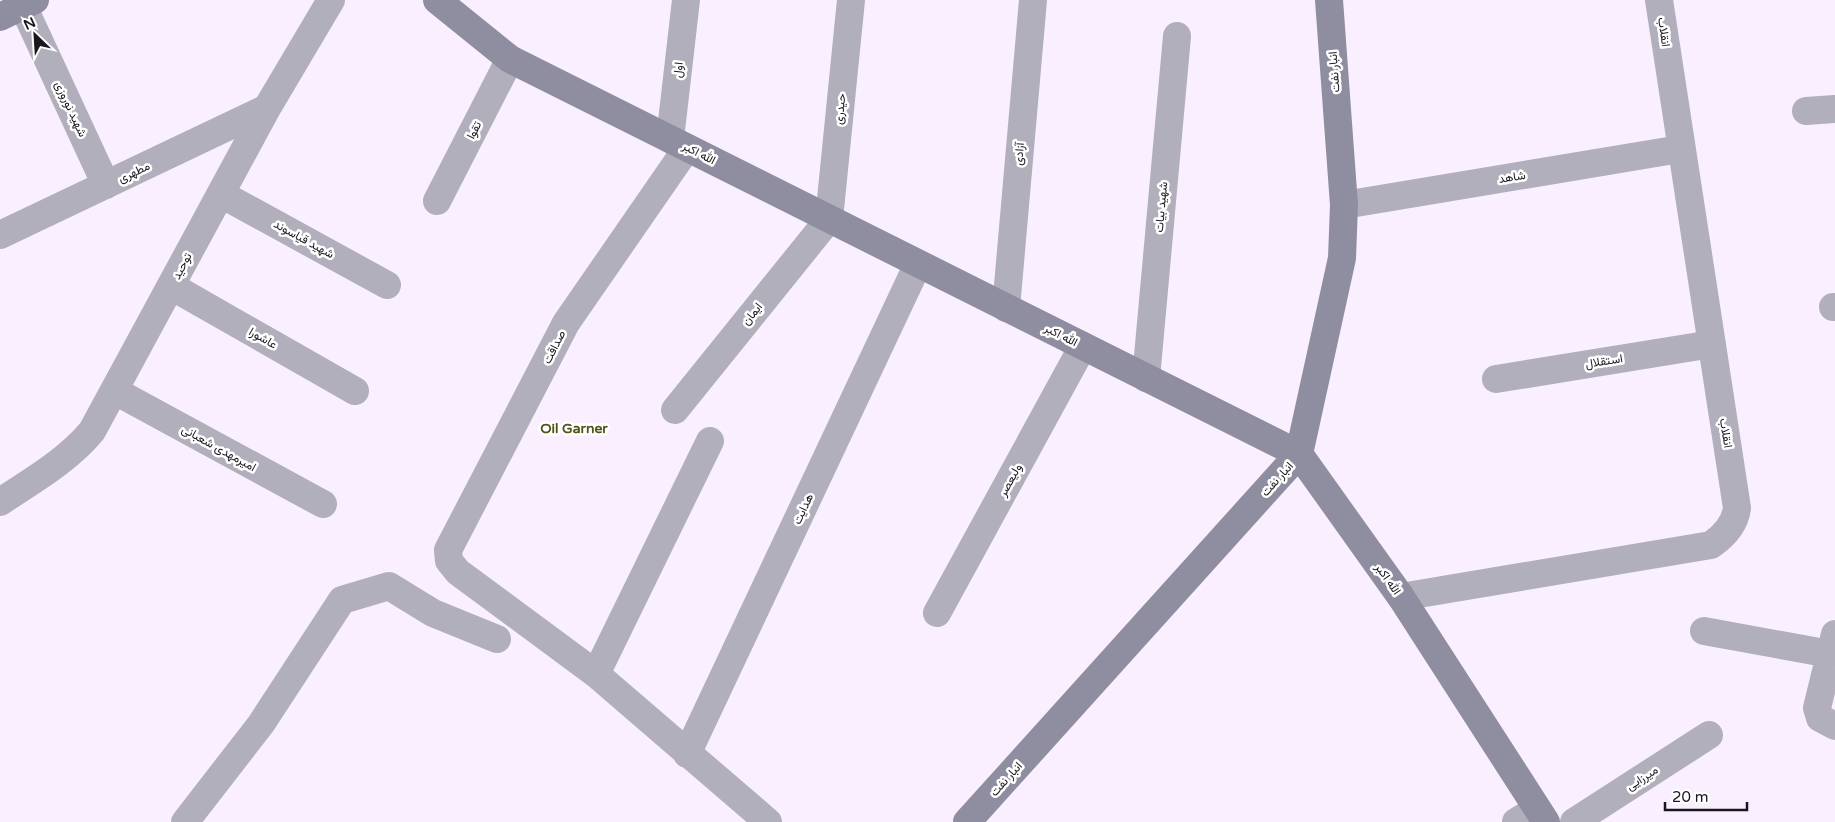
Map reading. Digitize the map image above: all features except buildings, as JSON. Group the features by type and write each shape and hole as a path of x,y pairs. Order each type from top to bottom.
{"street":[{"name":"توحید","path":"0,502 64,460 80,446 92,430 267,108 332,0"},
{"name":"الله اکبر","path":"437,0 510,59 1299,454 1401,597 1533,818"},
{"name":"اول","path":"679,143 686,0"},
{"name":"حیدری","path":"829,219 851,0"},
{"name":"آزادی","path":"1006,308 1033,0"},
{"name":"انبار نفت","path":"967,822 1299,454 1342,258 1344,205 1329,0"},
{"name":"انقلاب","path":"1401,597 1711,545 1720,539 1736,518 1737,508 1680,149 1659,0"},
{"name":"شهید نوروزی","path":"19,8 106,185"},
{"name":"شهید بیات","path":"1146,378 1177,36"},
{"name":"تقوا","path":"437,201 510,59"},
{"name":"مطهری","path":"0,235 267,108"},
{"path":"1806,111 1835,109"},
{"name":"صداقت","path":"596,674 458,572 449,560 448,550 566,323 679,143"},
{"name":"شاهد","path":"1344,205 1680,149"},
{"name":"شهید قیاسوند","path":"221,194 387,285"},
{"name":"ایمان","path":"675,410 829,219"},
{"name":"هدایت","path":"687,754 918,264"},
{"name":"عاشورا","path":"171,286 355,391"},
{"name":"استقلال","path":"1496,379 1712,344"},
{"name":"ولیعصر","path":"937,613 1083,346"},
{"name":"امیرمهدی شعبانی","path":"115,390 323,504"},
{"path":"710,441 596,674 768,822"},
{"path":"185,822 261,724 342,600 389,586 433,613 496,638"},
{"path":"1704,631 1833,644 1817,708 1820,718 1835,726"},
{"name":"میرزایی","path":"1574,822 1709,734"}],"district":[{"name":"Oil Garner","path":"574,428"}]}
